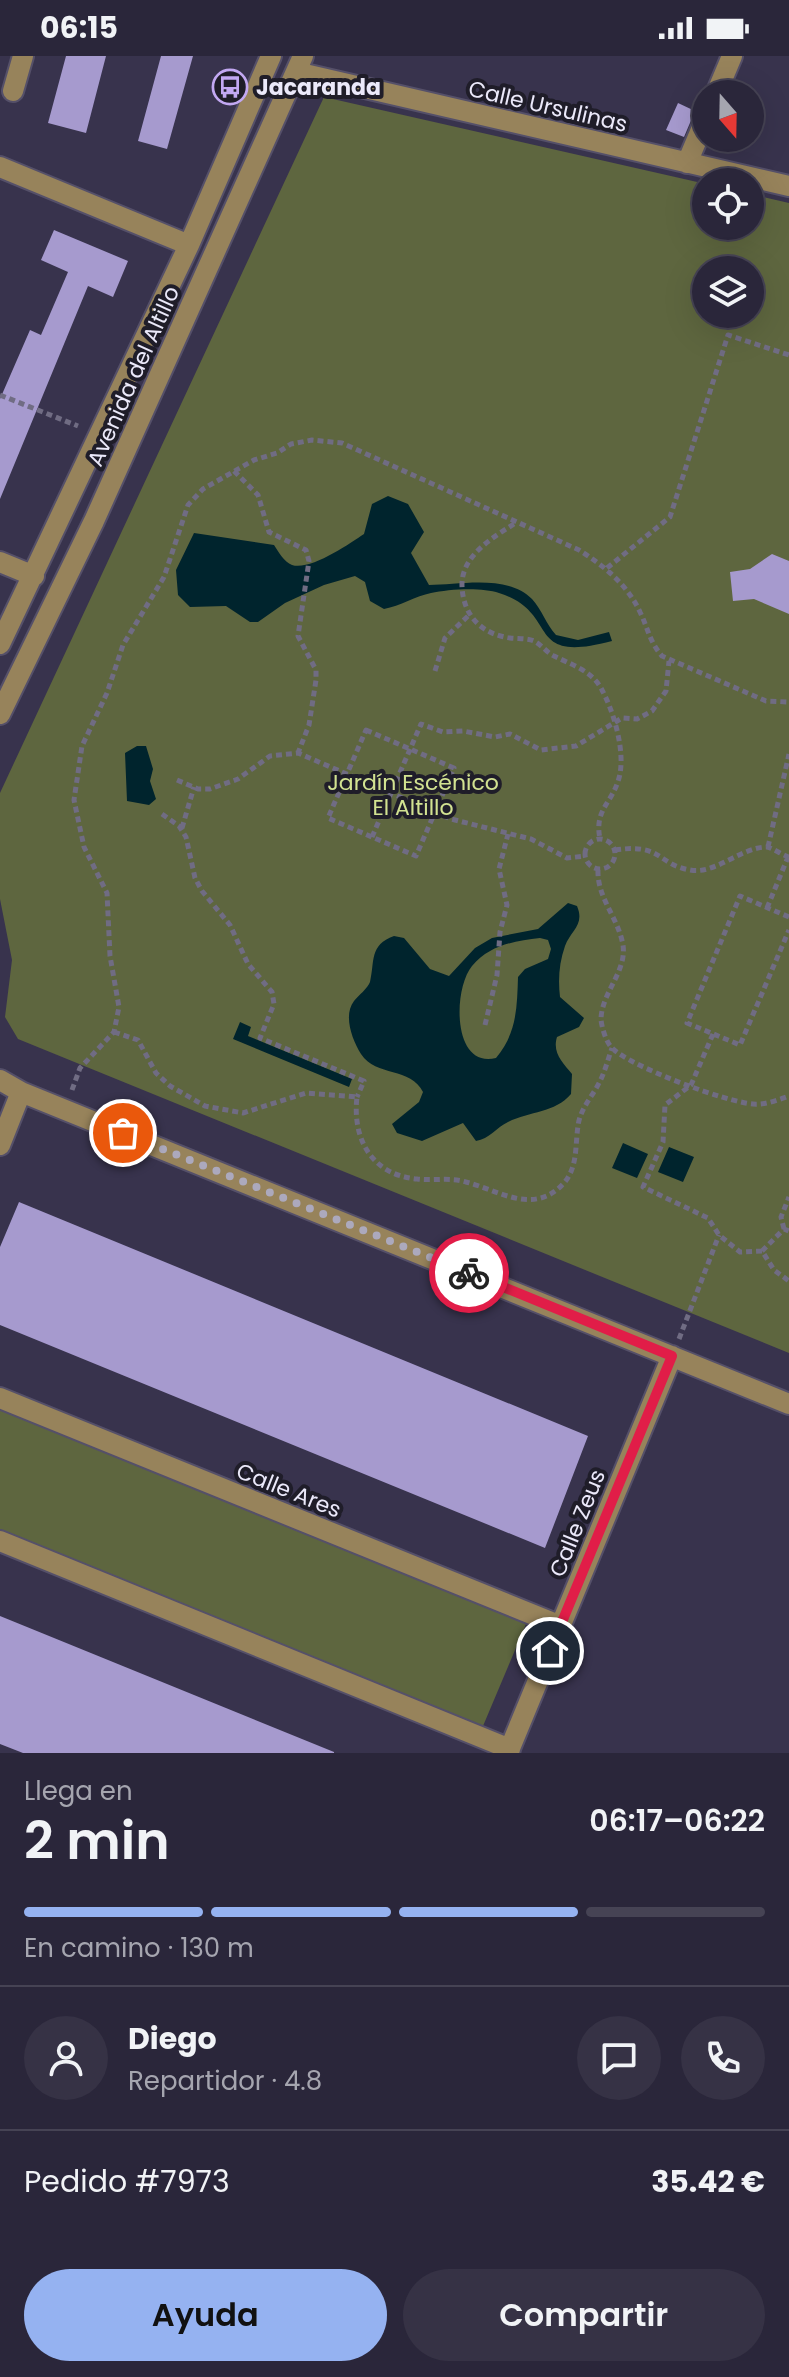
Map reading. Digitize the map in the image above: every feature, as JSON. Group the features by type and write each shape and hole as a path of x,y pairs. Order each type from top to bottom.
{"street":[{"path":"13,91 23,56"},
{"name":"Avenida del Altillo","path":"0,644 101,436 271,56"},
{"path":"722,80 732,56"},
{"name":"Avenida del Altillo","path":"0,714 94,521 300,64"},
{"name":"Calle Ursulinas","path":"300,64 789,186"},
{"path":"687,163 692,151"},
{"path":"0,167 189,245"},
{"path":"0,562 34,576"},
{"path":"0,1080 21,1092 789,1404"},
{"path":"0,1145 21,1092"},
{"name":"Calle Zeus","path":"509,1751 672,1356"},
{"name":"Calle Ares","path":"0,1398 561,1626"},
{"path":"0,1541 509,1751"}],"path":[{"path":"607,568 670,517 728,335 789,355"},
{"path":"0,395 101,436"},
{"path":"65,1110 80,1068 114,1032 119,1007 110,956 107,893 84,847 74,800 82,746 107,693 127,637 164,577 188,505 203,489 234,471 291,444 312,440 342,443 515,524 579,550 607,568 632,597 651,644 669,661 732,683 766,701 789,702"},
{"path":"234,471 258,495 269,532 306,550 309,561 298,636 316,670 316,680 309,725 298,753"},
{"path":"515,524 479,550 466,565 462,580 468,616 501,636 535,641 553,656 573,663 600,685 614,725 621,772 597,819 600,839"},
{"path":"435,671 445,638 468,616"},
{"path":"372,837 421,724 443,732 517,736 541,750 576,746 622,718 645,716 658,705 666,691 669,661"},
{"path":"366,730 410,749 454,768 416,856 328,818 366,730"},
{"path":"177,780 194,787 224,785 270,756 298,753 435,812 531,839 567,858 585,856"},
{"path":"768,847 789,754"},
{"path":"182,830 194,787"},
{"path":"162,814 182,830 202,891 230,925 248,964 272,992 274,1004 260,1038 364,1081 357,1097 356,1127 360,1141 375,1161 386,1169 414,1179 467,1182 511,1199 540,1198 564,1183 571,1171 582,1111 600,1081 612,1048"},
{"path":"485,1025 497,975 500,932 507,905 499,869 508,834"},
{"path":"600,839 609,842 615,850 612,864 598,870 589,865 585,856 587,846 600,839"},
{"path":"615,850 643,848 680,866 700,871 730,856 768,847 789,857 767,908"},
{"path":"598,870 603,899 623,946 623,960 603,1007 601,1022 612,1048 640,1067 739,1103 758,1105 789,1096"},
{"path":"789,917 740,896 687,1023 740,1045 789,930"},
{"path":"114,1032 138,1040 156,1073 170,1086 205,1106 243,1113 306,1093 357,1097"},
{"path":"713,1034 691,1085 665,1105 663,1142 643,1187 708,1218 719,1235 740,1252 762,1251 786,1230 781,1217 789,1197"},
{"path":"672,1356 719,1235"},
{"path":"762,1251 774,1270 789,1281"}],"green space":[{"name":"Jardín Escénico El Altillo","path":"324,97 692,181 692,240 764,240 764,197 789,203 789,1353 18,1039 5,1017 12,960 0,899 0,793"},
{"path":"0,1410 526,1624 483,1726 0,1529"}],"water":[{"path":"388,496 408,504 424,532 411,553 429,585 483,583 510,586 532,599 556,635 578,640 609,632 612,641 584,647 553,642 531,612 518,602 484,590 431,593 384,609 370,601 365,582 355,576 324,585 285,603 258,622 250,622 226,606 190,607 178,595 176,570 194,533 274,545 289,564 300,566 329,556 364,534 372,504"},
{"path":"137,746 146,746 153,769 150,781 156,799 149,805 127,801 125,753"},
{"path":"568,903 577,906 579,918 563,952 559,991 560,997 584,1018 579,1027 557,1037 556,1043 559,1057 572,1074 571,1094 558,1105 516,1118 476,1141 463,1123 422,1141 397,1133 392,1124 419,1102 423,1092 410,1079 367,1061 355,1042 349,1020 354,1001 370,982 373,961 380,944 394,936 404,938 430,969 449,976 475,948 492,938 538,929","holes":["540,938 548,940 551,949 548,959 525,969 518,977 514,1019 503,1049 496,1058 482,1058 471,1052 460,1025 460,1008 466,977 472,966 503,945"]},
{"path":"240,1022 251,1027 248,1036 352,1079 349,1087 233,1039"},
{"path":"623,1143 648,1154 637,1178 612,1168"},
{"path":"669,1147 694,1157 683,1182 658,1172"}],"building":[{"path":"66,56 106,56 86,133 48,123"},
{"path":"161,56 193,56 167,149 138,141"},
{"path":"678,103 692,110 684,137 666,130"},
{"path":"54,230 128,261 113,297 88,286 0,499 0,399 30,330 41,335 68,272 41,260"},
{"path":"772,554 789,561 789,614 754,599 733,601 730,572 750,569"},
{"path":"19,1202 588,1436 545,1548 0,1325 0,1247"},
{"path":"0,1616 334,1753 23,1753 0,1744"}],"way so far":[{"path":"123,1133 469,1273"}],"place":[{"name":"Jacaranda","path":"230,87"}],"route":[{"path":"469,1273 672,1356 550,1651"}]}
